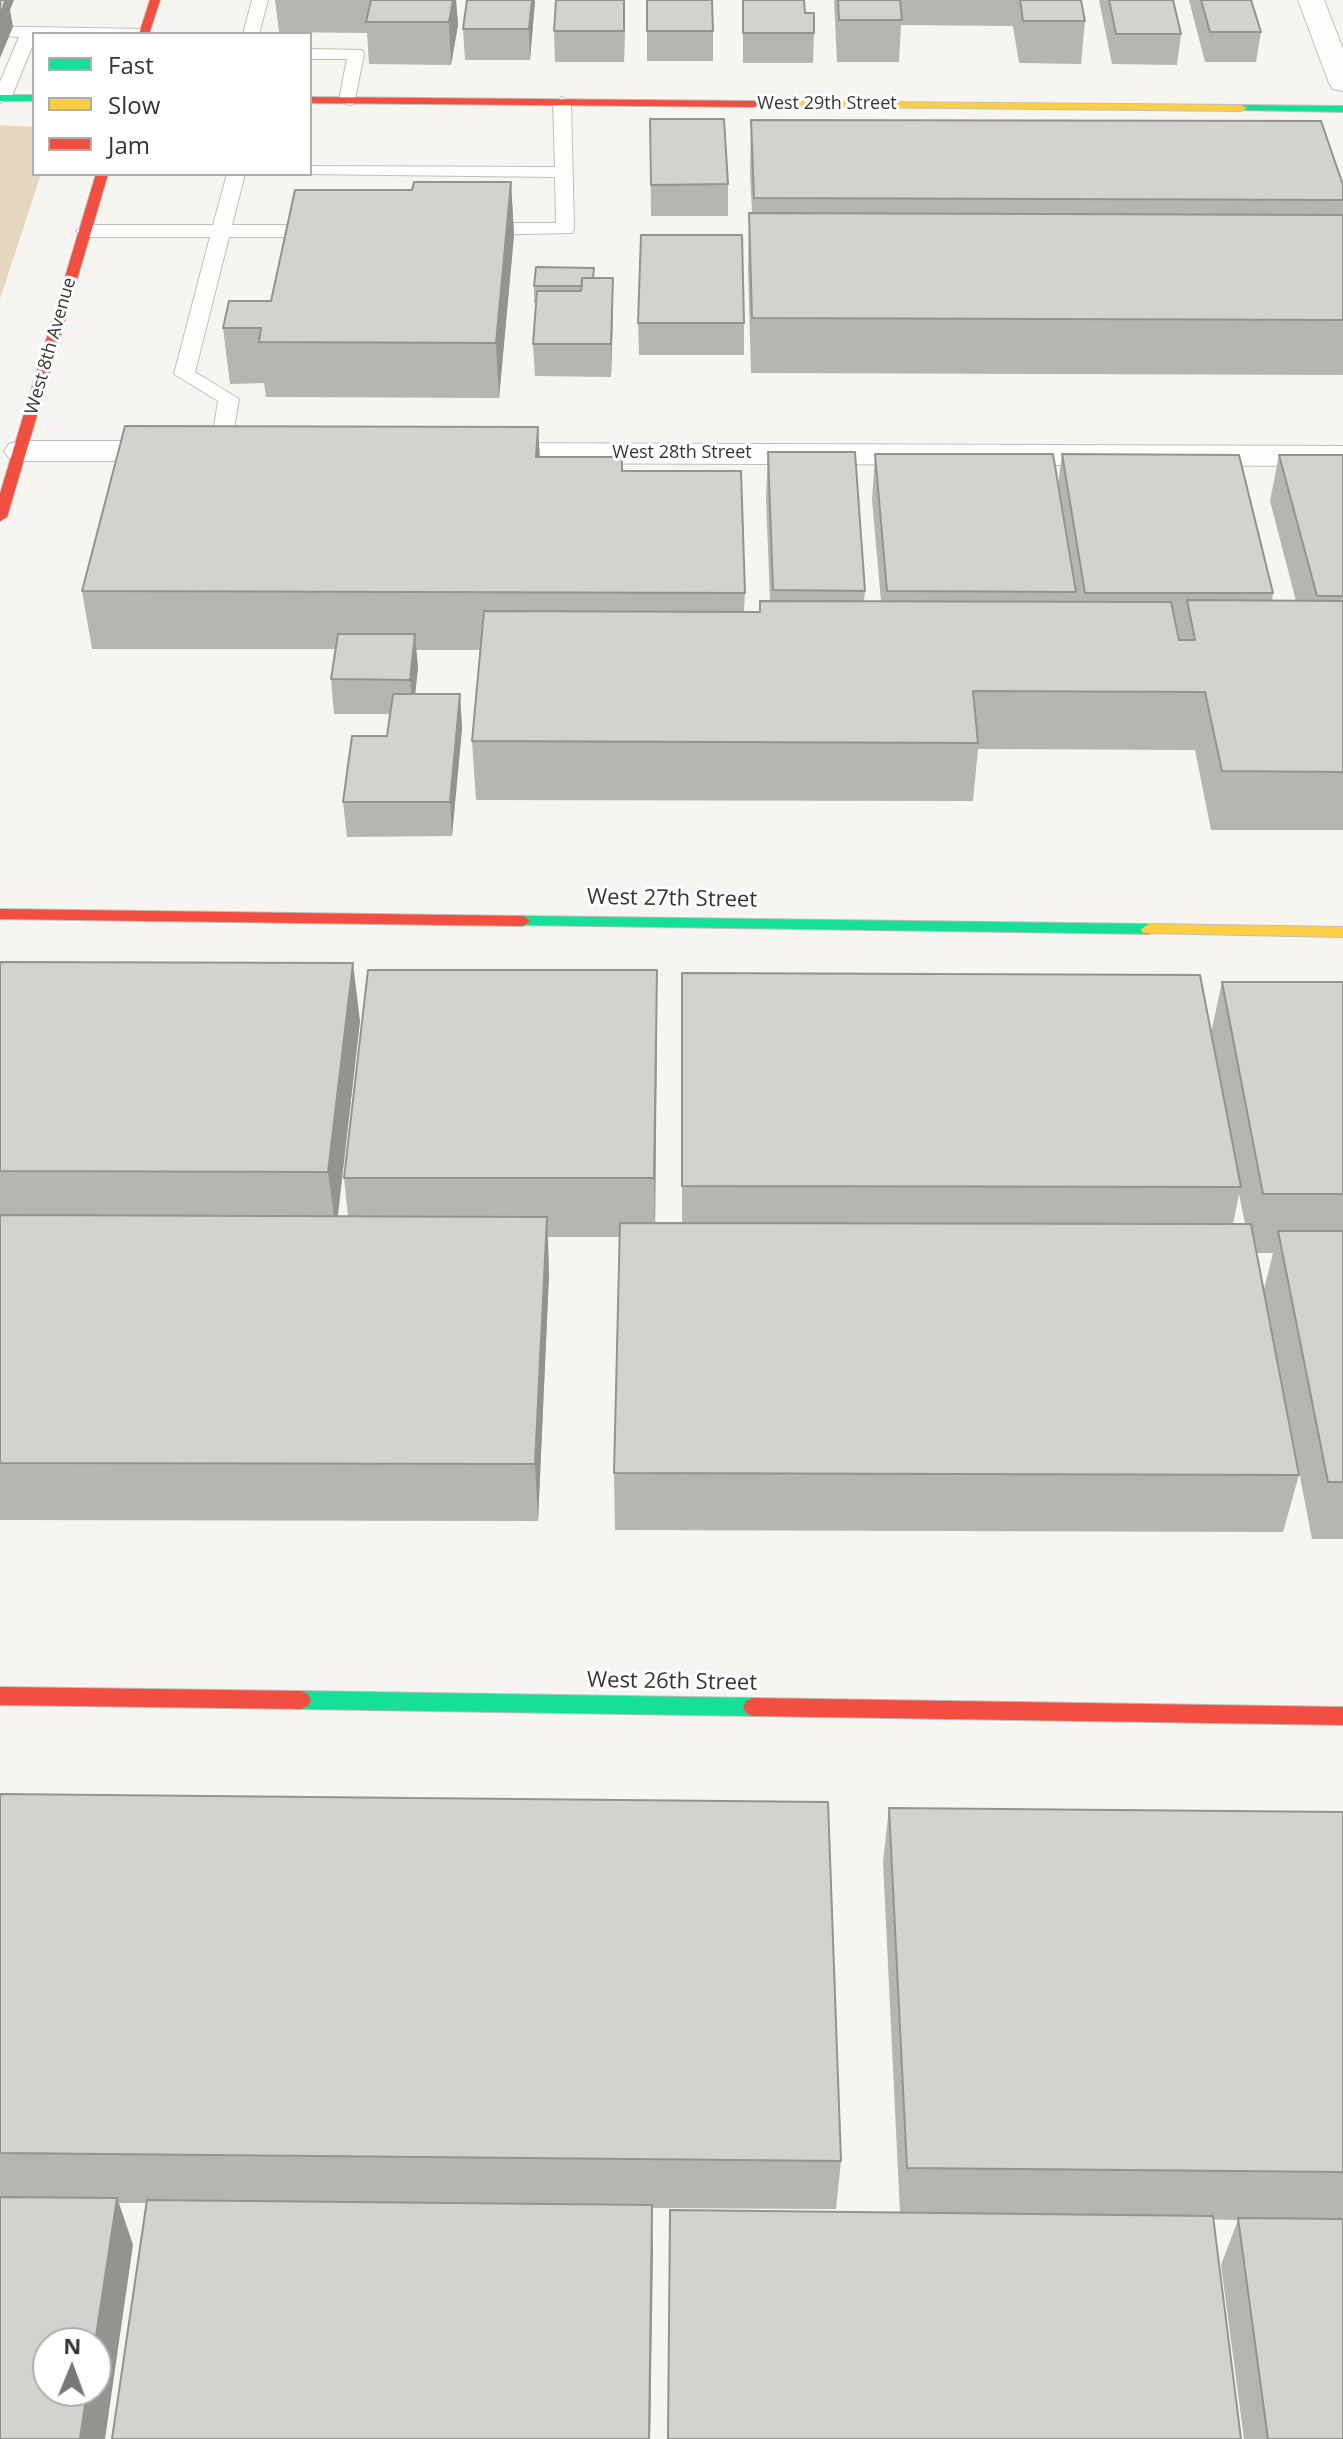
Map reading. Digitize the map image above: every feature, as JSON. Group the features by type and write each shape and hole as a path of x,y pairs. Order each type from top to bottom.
{"street":[{"path":"145,32 155,0"},
{"path":"1311,0 1343,83"},
{"path":"1,98 32,98"},
{"name":"West 29th Street","path":"312,100 562,102 806,111 1168,114 1343,109"},
{"name":"West 8th Avenue","path":"0,517 4,488 20,451 101,176"},
{"path":"20,451 235,452"},
{"name":"West 28th Street","path":"457,453 1343,456"},
{"name":"West 27th Street","path":"0,914 1343,932"},
{"name":"West 26th Street","path":"0,1696 1343,1716"}],"lane":[{"path":"252,32 260,0"},
{"path":"8,39 32,39"},
{"path":"1,98 7,69 27,39"},
{"path":"312,54 356,54 348,100"},
{"path":"456,230 565,229 562,102"},
{"path":"312,171 564,172"},
{"path":"235,176 184,374 229,399 235,452"},
{"path":"85,231 346,230"}],"shaded area":[{"path":"0,125 32,127 32,176 40,176 0,299"}],"building":[{"path":"0,0 6,0 0,15"},
{"path":"371,0 453,0 449,22 366,22"},
{"path":"467,0 532,0 529,29 463,29"},
{"path":"556,0 624,0 624,31 554,31"},
{"path":"647,0 712,0 713,31 647,31"},
{"path":"743,0 804,0 805,13 814,13 814,33 743,33"},
{"path":"838,0 900,0 902,20 839,20"},
{"path":"1020,0 1081,0 1085,21 1023,21"},
{"path":"1109,0 1173,0 1181,34 1116,34"},
{"path":"1201,0 1251,0 1261,32 1210,32"},
{"path":"650,119 724,119 728,184 651,185"},
{"path":"751,120 1321,121 1343,185 1343,200 754,198"},
{"path":"414,182 511,182 496,343 259,342 261,328 223,328 229,301 271,301 295,190 412,190"},
{"path":"749,213 1343,215 1343,320 752,318"},
{"path":"641,235 742,235 744,323 638,323"},
{"path":"536,267 594,268 593,278 582,278 582,286 534,286"},
{"path":"582,278 613,278 611,344 533,344 537,291 581,291"},
{"path":"125,426 538,427 536,457 622,457 622,471 741,471 745,593 82,591"},
{"path":"768,452 855,452 865,591 773,590"},
{"path":"875,454 1053,454 1076,592 887,591"},
{"path":"1062,454 1239,455 1273,593 1085,593"},
{"path":"1279,455 1343,455 1343,596 1317,596"},
{"path":"1187,600 1343,601 1343,772 1222,771 1205,692 973,691 978,743 472,741 484,611 760,612 760,601 1171,602 1179,640 1195,640"},
{"path":"338,634 415,634 410,680 331,679"},
{"path":"393,694 460,694 450,802 343,802 352,736 387,736"},
{"path":"0,962 353,963 328,1172 0,1171"},
{"path":"368,970 657,970 654,1178 344,1178"},
{"path":"682,973 1200,975 1241,1187 682,1186"},
{"path":"1222,982 1343,982 1343,1194 1263,1194"},
{"path":"0,1215 547,1217 535,1464 0,1463"},
{"path":"620,1223 1251,1224 1299,1475 614,1473"},
{"path":"1278,1231 1343,1231 1343,1482 1328,1482"},
{"path":"0,1794 828,1802 841,2161 0,2153"},
{"path":"889,1808 1343,1812 1343,2172 907,2168"},
{"path":"0,2197 117,2198 97,2327 32,2327 32,2407 85,2407 80,2439 0,2439"},
{"path":"147,2200 652,2205 649,2439 112,2439"},
{"path":"670,2210 1213,2216 1241,2439 668,2439"},
{"path":"1238,2218 1343,2219 1343,2439 1268,2439"}],"traffic: fast":[{"path":"0,98 32,98"},
{"path":"1241,108 1343,109"},
{"path":"523,921 1149,929"},
{"path":"301,1700 753,1707"}],"traffic: slow":[{"path":"754,104 1241,108"},
{"path":"1149,929 1343,932"}],"traffic: jam":[{"path":"145,32 155,0"},
{"path":"312,100 754,104"},
{"path":"0,517 101,176"},
{"path":"0,914 523,921"},
{"path":"0,1696 301,1700"},
{"path":"753,1707 1343,1716"}]}
